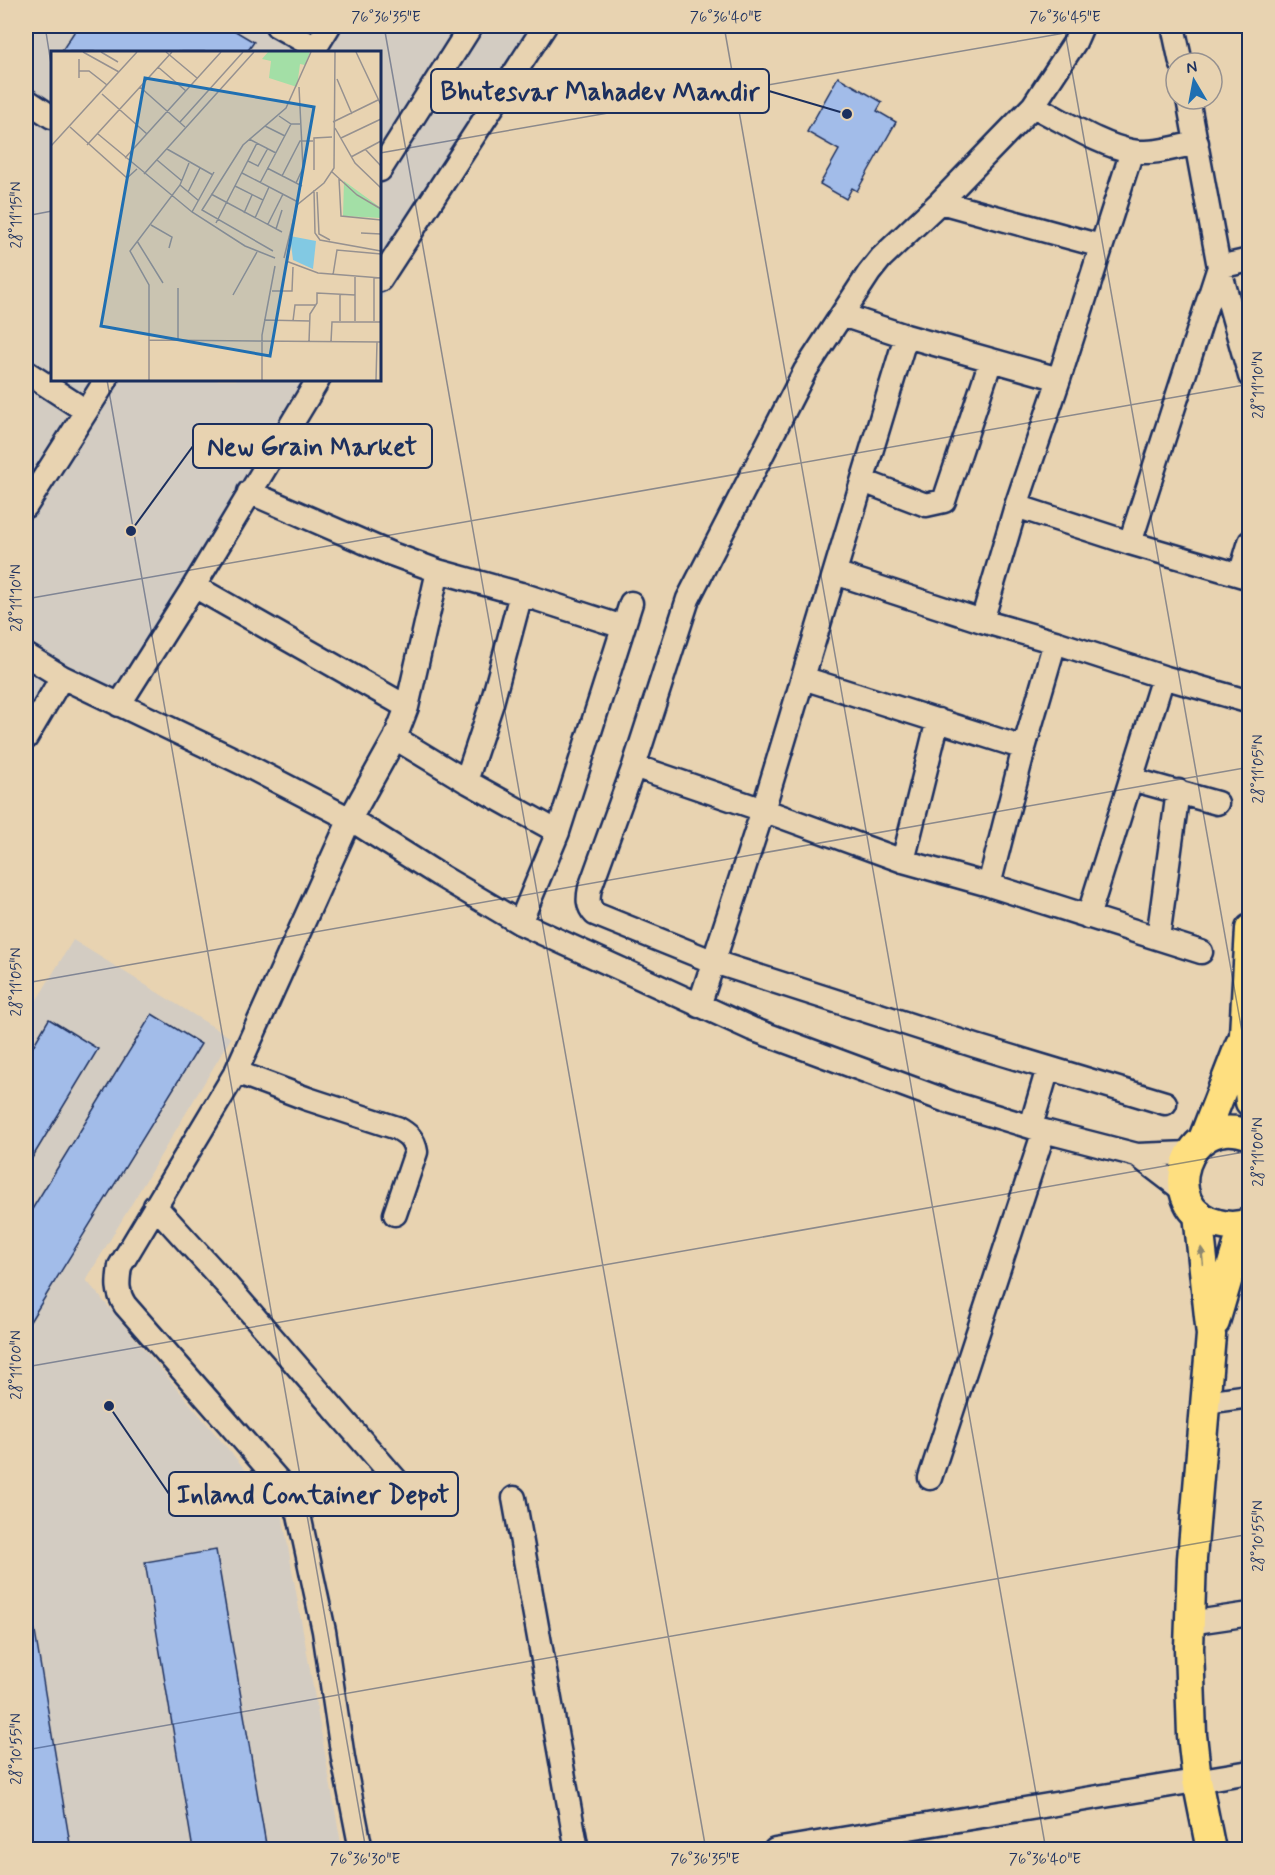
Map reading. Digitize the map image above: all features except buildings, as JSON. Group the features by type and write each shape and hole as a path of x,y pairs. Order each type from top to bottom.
{"main road":[{"path":"1250,929 1244,1034 1250,1102"},
{"path":"1211,1335 1191,1202 1183,1171 1197,1146 1244,1034"},
{"path":"1197,1146 1216,1133 1242,1132 1250,1136"},
{"path":"1191,1202 1212,1223 1228,1227 1247,1223 1211,1335 1192,1559 1189,1648 1192,1735 1197,1780 1211,1850"}],"street":[{"path":"277,26 315,50 329,26"},
{"path":"381,168 471,26"},
{"path":"381,278 545,26"},
{"path":"1082,26 1075,42 1034,106 868,273 805,371 688,599 588,899 590,909 595,914 714,962 1165,1103"},
{"path":"1173,26 1178,51"},
{"path":"26,100 51,116"},
{"path":"1034,106 1092,136 1132,151 1156,151 1197,143"},
{"path":"1190,111 1219,267 1250,376"},
{"path":"982,621 1016,506 1132,151"},
{"path":"940,202 1101,246"},
{"path":"1219,267 1250,260"},
{"path":"1130,543 1219,267"},
{"path":"842,315 906,336 1059,379"},
{"path":"699,1006 763,810 906,336"},
{"path":"863,481 926,505 944,501 991,360"},
{"path":"26,372 86,411"},
{"path":"26,506 105,381"},
{"path":"119,705 194,586 317,381"},
{"path":"249,492 389,553 438,571 521,594 623,627"},
{"path":"1016,506 1130,543 1245,576 1250,542"},
{"path":"361,1850 343,1758 324,1630 299,1515 294,1503 285,1488 120,1297 117,1287 120,1266 236,1072 350,819 395,738 407,706 438,571"},
{"path":"835,573 1163,678 1250,702"},
{"path":"194,586 407,706"},
{"path":"466,781 492,703 521,594"},
{"path":"520,923 558,832 631,603"},
{"path":"989,885 1024,748 1055,642"},
{"path":"26,655 62,677 244,764 350,819 520,923 752,1029 952,1103 1137,1155 1197,1146"},
{"path":"26,738 62,677"},
{"path":"803,678 1024,748"},
{"path":"1088,917 1163,678"},
{"path":"903,861 938,720"},
{"path":"395,738 558,832"},
{"path":"634,766 903,861 989,885 1200,952"},
{"path":"1131,778 1217,803"},
{"path":"1158,938 1178,791"},
{"path":"930,1478 1037,1128 1048,1068"},
{"path":"236,1072 308,1100 397,1128 407,1134 414,1142 416,1152 395,1214"},
{"path":"1137,1155 1191,1202"},
{"path":"155,1206 232,1290 397,1481"},
{"path":"1205,1402 1250,1396"},
{"path":"514,1498 577,1850"},
{"path":"1190,1623 1250,1614"},
{"path":"775,1850 1250,1772"}],"shaded area":[{"path":"26,26 554,26 381,299 381,51 51,51 51,381 330,381 137,692 68,682 26,746"},
{"path":"73,940 231,1038 86,1280 282,1513 342,1849 26,1849 26,1018"}],"place":[{"name":"Bhutesvar Mahadev Mandir","path":"847,114"},
{"name":"New Grain Market","path":"131,531"},
{"name":"Inland Container Depot","path":"109,1406"}]}
